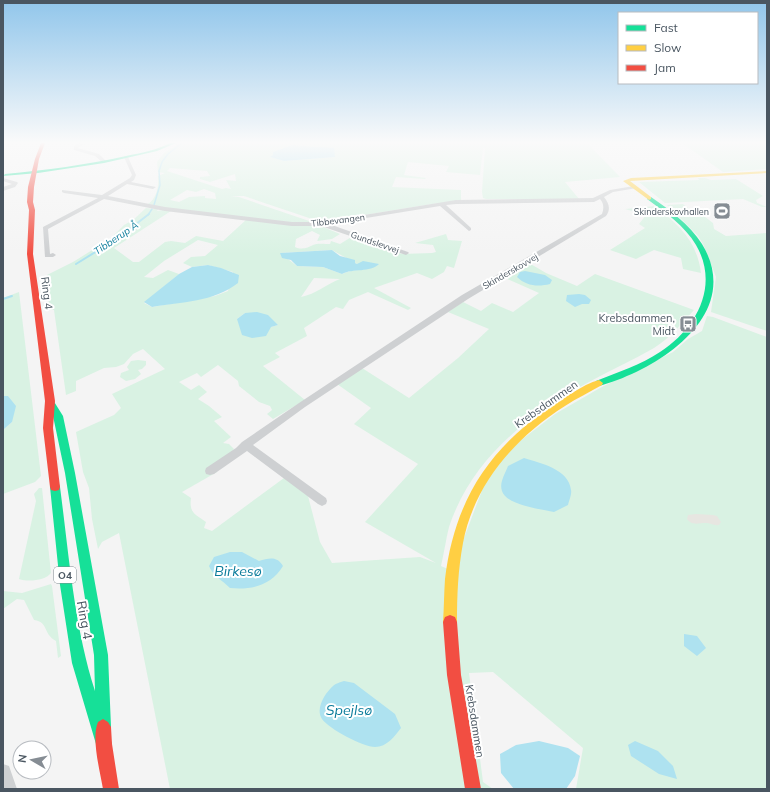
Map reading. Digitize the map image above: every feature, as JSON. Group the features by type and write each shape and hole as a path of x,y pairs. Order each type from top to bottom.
{"street":[{"path":"3,189 13,186 15,183 10,180"},
{"name":"Ring 4","path":"37,180 36,201 32,210 30,254 50,401 48,428 66,585 79,662 104,744"},
{"path":"52,255 47,256 45,228 128,183 130,180"},
{"path":"629,180 626,181 627,183 634,188"},
{"path":"128,183 153,187"},
{"path":"602,197 612,191 634,188"},
{"name":"Krebsdammen","path":"473,789 451,643 449,589 462,520 477,486 495,460 521,435 550,413 592,387 651,361 679,343 694,327 708,302 711,291 712,276 707,262 695,240 681,223 668,211 634,188"},
{"name":"Tibbevangen","path":"64,191 165,209 292,224 321,224 441,204 483,201 582,200 602,197"},
{"name":"Skinderskovvej","path":"210,471 240,451 246,445 302,405 465,297 604,215 607,212 607,207 602,197"},
{"path":"441,204 469,229"},
{"name":"Gundslevvej","path":"321,224 406,253"},
{"name":"Ring 4","path":"50,401 58,416 69,466 99,647 104,744 111,789"},
{"path":"246,445 322,501"},
{"path":"3,772 10,789"}],"green space":[{"path":"158,180 194,180 222,189 231,189 226,180 395,180 392,187 461,190 461,201 432,204 321,222 244,196 231,196 239,197 312,222 292,223 167,209 148,204 157,192","holes":["204,189 215,193 216,199 205,198 205,196 189,197 179,202 170,200 187,190 196,192"]},
{"path":"203,180 216,180 210,182"},
{"path":"483,180 587,180 565,182 579,199 486,199 483,198"},
{"path":"738,180 763,196 756,200 757,203 767,207 762,207 743,199 665,203 639,182"},
{"path":"683,204 694,213 700,213 713,223 714,229 726,236 767,233 767,331 711,312 716,277 703,244 698,236 667,205"},
{"path":"655,206 672,220 686,235 696,252 701,273 683,269 681,258 654,250 636,259 610,250 645,228 639,224 646,215 625,209"},
{"path":"146,208 158,209 157,211 171,211 114,248 133,262 139,262 165,242 171,241 185,243 196,236 223,241 247,219 316,224 340,234 332,239 317,241 320,235 312,231 296,239 295,247 300,248 307,248 317,244 330,244 331,241 340,244 353,236 402,254 432,253 436,252 433,245 415,243 446,234 448,240 462,241 454,268 447,266 444,272 432,279 417,273 374,288 411,308 408,310 368,292 349,300 343,309 336,307 304,328 307,336 275,353 280,357 263,366 305,400 273,419 267,414 272,410 270,406 259,402 239,386 238,381 218,365 201,377 197,373 179,382 191,390 199,385 207,392 198,399 222,417 214,421 231,437 223,443 229,444 234,449 216,471 217,472 182,492 191,498 191,507 194,513 206,522 204,528 212,531 284,478 308,496 320,542 332,563 420,557 436,563 365,522 418,464 354,424 371,408 337,384 362,368 409,398 458,358 489,329 448,312 463,302 481,311 492,303 513,312 539,293 505,278 529,263 546,273 577,286 595,274 694,310 676,330 660,344 566,395 545,409 524,424 487,460 472,480 459,502 449,527 441,566 457,573 461,546 484,485 503,458 520,441 555,414 600,388 673,352 688,339 702,331 707,316 767,337 767,789 576,789 583,748 493,672 469,673 483,782 493,789 170,789 119,533 102,542 98,549 92,519 89,488 83,472 76,432 114,415 121,408 112,394 165,369 143,349 133,354 124,364 116,367 104,368 76,381 76,391 66,395 54,310 50,309 46,285 47,275 73,262 110,239 124,225 133,220","holes":["198,240 218,245 205,256 191,257 183,263 192,267 208,265 233,272 228,291 215,296 152,307 144,303 179,274 168,270 153,278 144,277 164,261","332,250 357,264 378,264 369,268 342,274 323,267 297,266 280,253","314,278 340,279 312,294 301,297","245,313 278,325 271,327 237,319"]},
{"path":"19,292 41,476 35,482 3,494 3,430 12,422 8,396 3,396 3,298"},
{"path":"131,361 146,361 146,365 142,369 138,370 141,374 135,379 126,381 120,377 121,373 129,370 127,367"},
{"path":"39,488 42,488 51,573 45,578 41,579 31,581 23,580 19,579 36,501 34,494"},
{"path":"51,584 61,656 58,658 56,641 49,635 42,623 34,620 24,600 17,599 3,609 3,591 22,593"}],"sand":[{"path":"696,514 717,516 721,522 719,525 706,523 695,524 691,523 687,519 688,515"}],"water":[{"path":"332,250 340,256 355,260 355,263 357,264 363,261 379,264 371,269 351,271 342,274 323,267 297,266 291,260 282,258 280,253"},
{"path":"208,265 239,275 238,283 219,294 208,298 152,307 144,302 179,274 192,267"},
{"path":"525,271 545,275 552,280 550,284 546,285 528,284 517,277 520,272"},
{"path":"567,295 585,295 591,300 589,304 582,304 575,307 566,301"},
{"path":"257,312 268,315 278,325 271,327 266,336 252,338 242,335 237,319 245,313"},
{"path":"3,396 8,396 16,406 12,422 3,430"},
{"path":"524,458 553,468 565,477 569,483 571,492 568,505 554,512 525,506 510,500 505,496 501,485 508,466"},
{"name":"Birkesø","path":"230,552 242,552 259,561 275,559 283,566 273,578 260,585 245,588 230,588 215,575 209,566 214,557"},
{"path":"684,634 697,636 706,648 697,656 684,646"},
{"name":"Spejlsø","path":"344,681 354,683 395,714 401,728 387,743 379,747 363,744 332,728 322,719 320,715 320,706 324,697 334,685"},
{"path":"539,741 568,748 580,756 575,776 566,789 514,789 501,773 500,754 516,745"},
{"path":"635,741 658,751 673,766 677,779 659,774 631,756 628,745"}],"waterway":[{"name":"Tibberup Å","path":"154,205 160,185 160,180"},
{"name":"Tibberup Å","path":"148,215 152,209"},
{"name":"Tibberup Å","path":"76,264 118,238 148,215"},
{"name":"Tibberup Å","path":"3,299 12,296"}],"traffic: fast":[{"path":"599,383 645,364 662,355 684,336 696,323 704,308 708,292 709,277 706,261 699,245 678,220 649,198"},
{"path":"50,402 58,416 70,473 101,655 103,727"},
{"path":"55,487 66,585 79,663 104,744"}],"traffic: slow":[{"path":"629,180 626,181 649,198"},
{"path":"450,622 451,580 457,542 468,508 484,478 504,451 530,426 562,404 599,383"}],"traffic: jam":[{"path":"33,180 30,202 32,210 30,254 50,401 48,428 55,487"},
{"path":"450,622 454,675 473,789"},
{"path":"103,727 111,789"}],"place":[{"name":"Skinderskovhallen","path":"722,211"},
{"name":"Krebsdammen, Midt","path":"688,324"}]}
